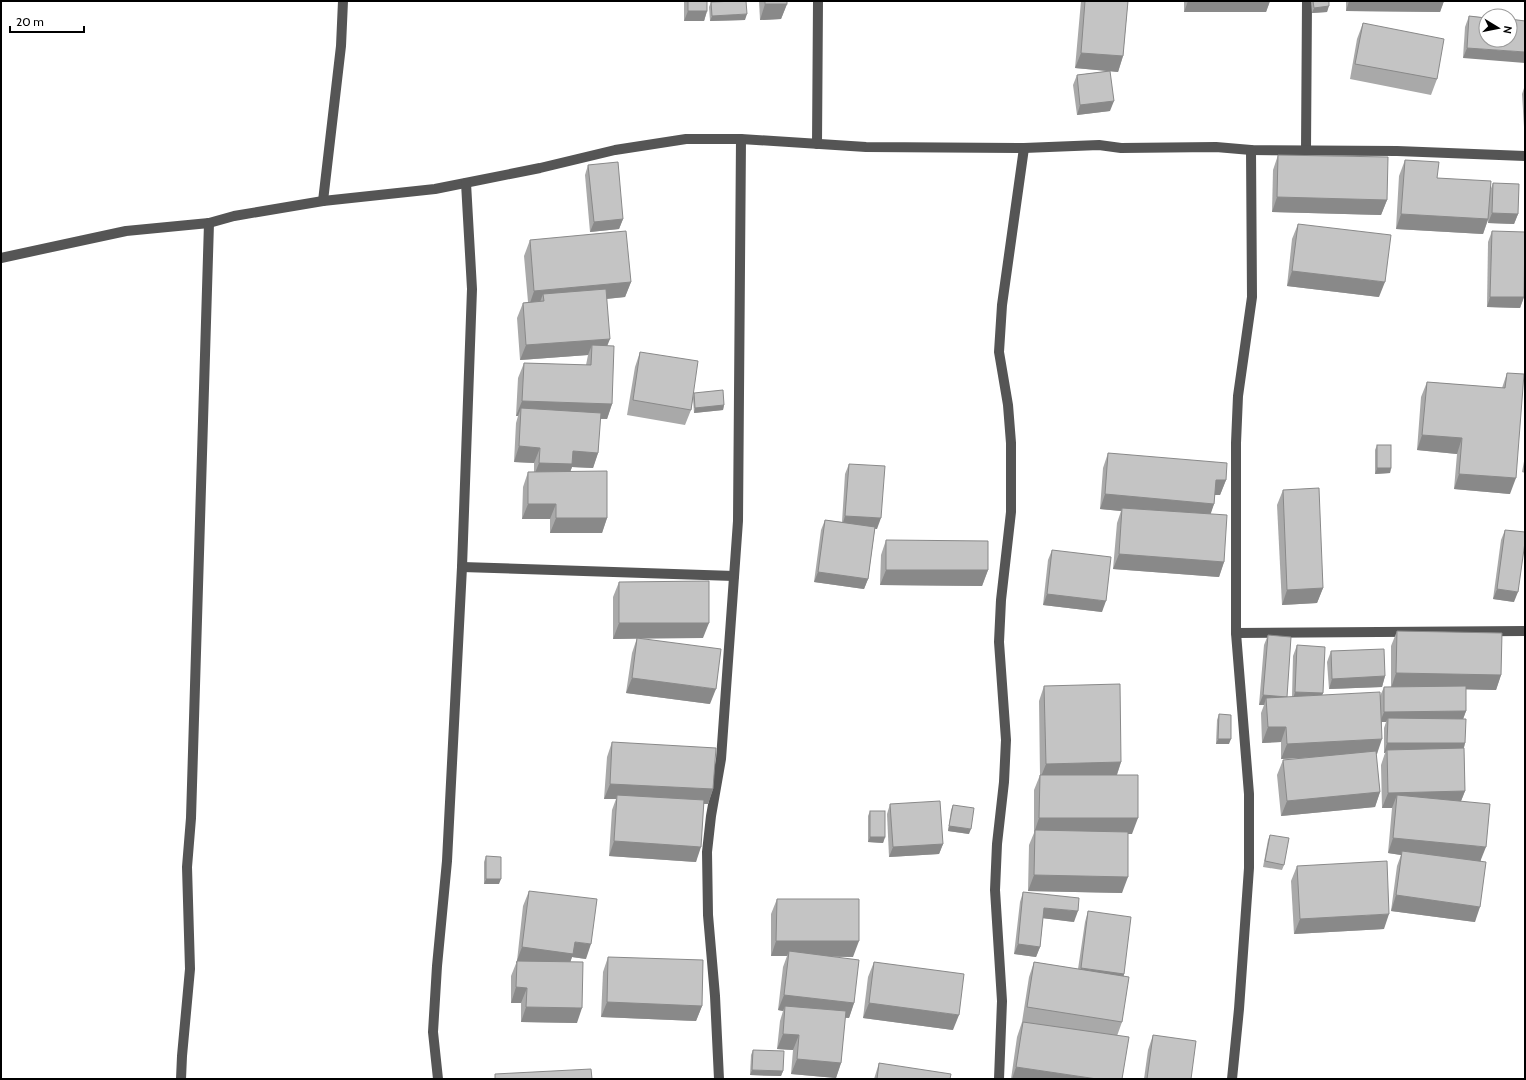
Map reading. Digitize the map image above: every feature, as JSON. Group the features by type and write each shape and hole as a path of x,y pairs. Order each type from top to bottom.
{"street":[{"path":"323,201 341,46 344,1"},
{"path":"817,144 818,1"},
{"path":"1306,150 1307,1"},
{"path":"1,258 126,231 209,223 234,216 323,201 435,189 615,150 686,139 741,139 866,147 1024,148 1099,145 1121,148 1216,147 1251,150 1306,150 1525,156"},
{"path":"719,1079 715,996 708,915 707,852 711,816 722,759 738,520 741,139"},
{"path":"999,1079 1002,1001 995,890 997,844 1004,782 1006,740 1000,635 1001,600 1011,512 1011,451 1008,406 999,352 1002,305 1024,148"},
{"path":"1232,1079 1239,1009 1249,860 1249,794 1236,633 1236,444 1238,396 1252,297 1251,150"},
{"path":"438,1079 434,1024 437,966 447,860 462,567 472,289 466,183"},
{"path":"181,1079 190,969 187,867 191,810 209,223"},
{"path":"462,567 734,576"},
{"path":"1236,633 1525,631"}],"building":[{"path":"688,1 707,1 707,11 688,11"},
{"path":"746,1 747,14 712,16 711,2"},
{"path":"765,1 787,1 787,4 765,4"},
{"path":"1085,1 1128,1 1123,56 1081,53"},
{"path":"1313,1 1329,1 1329,6 1314,8"},
{"path":"1469,16 1478,17 1478,48 1518,48 1518,20 1525,21 1525,52 1467,48"},
{"path":"1363,23 1444,39 1437,79 1355,64"},
{"path":"1110,71 1114,101 1080,105 1077,75"},
{"path":"1278,155 1388,157 1387,200 1277,197"},
{"path":"1405,160 1439,162 1437,178 1491,181 1488,219 1401,214"},
{"path":"618,162 623,219 594,222 588,165"},
{"path":"1493,183 1519,184 1518,214 1492,213"},
{"path":"1298,224 1391,235 1385,282 1292,271"},
{"path":"626,231 631,282 534,291 530,240"},
{"path":"1492,231 1525,232 1524,297 1490,297"},
{"path":"606,289 610,339 526,345 523,303 544,301 543,294"},
{"path":"592,345 614,346 612,404 522,401 524,363 591,365"},
{"path":"640,352 698,361 691,410 633,400"},
{"path":"1507,373 1524,374 1516,478 1459,474 1462,438 1422,435 1427,382 1505,388"},
{"path":"723,390 724,405 695,408 694,393"},
{"path":"521,408 601,413 598,453 573,451 572,464 539,463 540,448 519,446"},
{"path":"1377,445 1391,445 1391,468 1377,468"},
{"path":"1108,453 1227,463 1226,480 1216,480 1214,504 1105,494"},
{"path":"849,464 885,466 881,518 845,516"},
{"path":"607,471 607,518 556,518 556,504 528,504 528,472"},
{"path":"1319,488 1323,588 1287,590 1283,490"},
{"path":"1122,508 1227,515 1224,562 1119,554"},
{"path":"825,520 875,527 868,579 818,572"},
{"path":"1505,530 1525,532 1518,592 1497,589"},
{"path":"886,540 988,541 988,570 886,570"},
{"path":"1052,550 1111,557 1106,601 1047,594"},
{"path":"709,581 709,623 619,623 619,582"},
{"path":"1397,631 1502,633 1501,675 1396,673"},
{"path":"1268,635 1291,637 1287,697 1263,695"},
{"path":"637,638 721,649 716,689 632,678"},
{"path":"1297,645 1325,647 1323,693 1295,692"},
{"path":"1384,649 1385,676 1332,679 1331,651"},
{"path":"1120,684 1121,762 1046,764 1044,686"},
{"path":"1466,686 1466,711 1384,712 1384,687"},
{"path":"1380,692 1382,739 1287,744 1286,727 1268,727 1266,698"},
{"path":"1219,714 1231,715 1231,739 1218,739"},
{"path":"1388,718 1466,719 1465,743 1387,743"},
{"path":"612,742 716,748 713,789 610,784"},
{"path":"1464,748 1465,791 1388,793 1387,750"},
{"path":"1376,751 1380,792 1287,801 1283,760"},
{"path":"1040,775 1138,775 1138,818 1039,818"},
{"path":"617,795 704,800 701,847 614,841"},
{"path":"1397,795 1490,804 1486,847 1393,838"},
{"path":"940,801 943,844 893,847 890,804"},
{"path":"953,805 974,808 971,829 949,826"},
{"path":"870,811 885,811 885,837 870,837"},
{"path":"1035,830 1128,832 1128,877 1034,875"},
{"path":"1270,835 1289,838 1284,865 1265,861"},
{"path":"1402,851 1486,862 1480,907 1396,895"},
{"path":"486,856 501,857 501,879 486,879"},
{"path":"1387,861 1389,914 1300,919 1297,866"},
{"path":"529,891 597,899 591,944 575,942 573,954 522,947"},
{"path":"1023,892 1079,898 1078,911 1044,908 1040,947 1018,944"},
{"path":"777,899 859,899 859,941 776,941"},
{"path":"1088,911 1131,917 1124,974 1081,968"},
{"path":"789,951 859,960 854,1003 784,995"},
{"path":"608,957 703,960 702,1006 607,1002"},
{"path":"517,961 583,962 582,1008 526,1007 527,988 516,987"},
{"path":"874,962 964,974 959,1015 869,1003"},
{"path":"1034,962 1129,977 1122,1022 1027,1007"},
{"path":"785,1006 846,1011 841,1063 797,1059 799,1035 783,1034"},
{"path":"1023,1022 1129,1037 1122,1079 1097,1079 1016,1067"},
{"path":"1153,1035 1196,1041 1191,1079 1147,1079"},
{"path":"753,1050 784,1051 783,1071 752,1070"},
{"path":"879,1063 951,1074 950,1079 877,1079"},
{"path":"591,1069 592,1079 495,1079 495,1074"}]}
